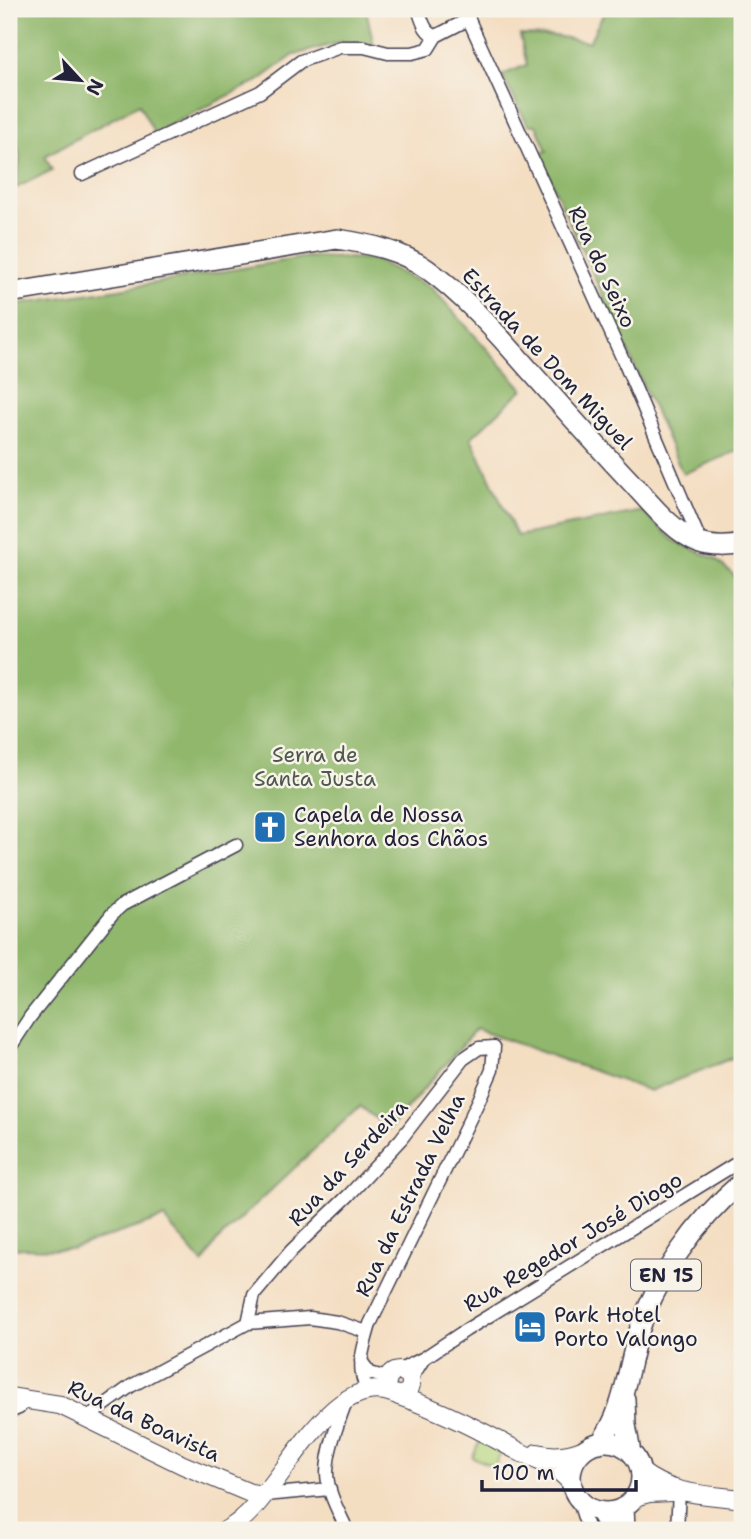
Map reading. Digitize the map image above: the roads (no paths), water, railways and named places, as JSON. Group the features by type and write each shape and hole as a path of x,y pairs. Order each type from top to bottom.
{"main road":[{"name":"Estrada de Dom Miguel","path":"9,293 337,239 372,245 400,254 425,268 453,290 499,336 651,503 679,530 701,543"},
{"path":"701,543 733,546 742,544"},
{"name":"EN 15","path":"593,1446 613,1423 638,1333 665,1276 701,1223 742,1182"},
{"name":"EN 15","path":"625,1387 626,1423 631,1453"},
{"path":"625,1530 629,1502 640,1485 640,1471 631,1453 614,1443 593,1446 574,1463 574,1490 586,1506 598,1511 612,1511 629,1502"},
{"path":"598,1511 610,1530"}],"street":[{"path":"418,9 426,30 436,36"},
{"path":"82,174 260,92 301,61 340,47 412,53 428,48 436,36 467,14"},
{"name":"Rua do Seixo","path":"467,14 625,364 701,543"},
{"path":"9,1049 30,1017 122,905 236,845"},
{"name":"Rua da Serdeira","path":"248,1322 254,1295 291,1251 349,1195 401,1139 463,1059 479,1048 494,1047"},
{"name":"Rua da Estrada Velha","path":"381,1382 368,1332 379,1301 479,1100 492,1070 494,1047"},
{"name":"Rua Regedor José Diogo","path":"381,1382 742,1160"},
{"path":"88,1417 131,1386 248,1322 310,1318 337,1322 368,1332"},
{"path":"381,1382 421,1401 436,1412 559,1470 574,1490 588,1530"},
{"path":"347,1530 330,1489 327,1473 331,1445 381,1382"},
{"path":"226,1530 244,1518 264,1495 325,1416 381,1382"},
{"name":"Rua da Boavista","path":"9,1412 19,1408 17,1398 60,1405 145,1448 250,1493 264,1495 330,1489"},
{"path":"507,1444 549,1456 570,1454 593,1446"},
{"path":"640,1471 661,1487 679,1492"},
{"path":"677,1530 679,1492"},
{"path":"629,1502 649,1493 679,1492 742,1499"}],"place":[{"name":"Capela de Nossa Senhora dos Chãos","path":"270,827"},
{"name":"Park Hotel Porto Valongo","path":"530,1327"}],"park label":[{"name":"Serra de Santa Justa","path":"315,767"}]}
